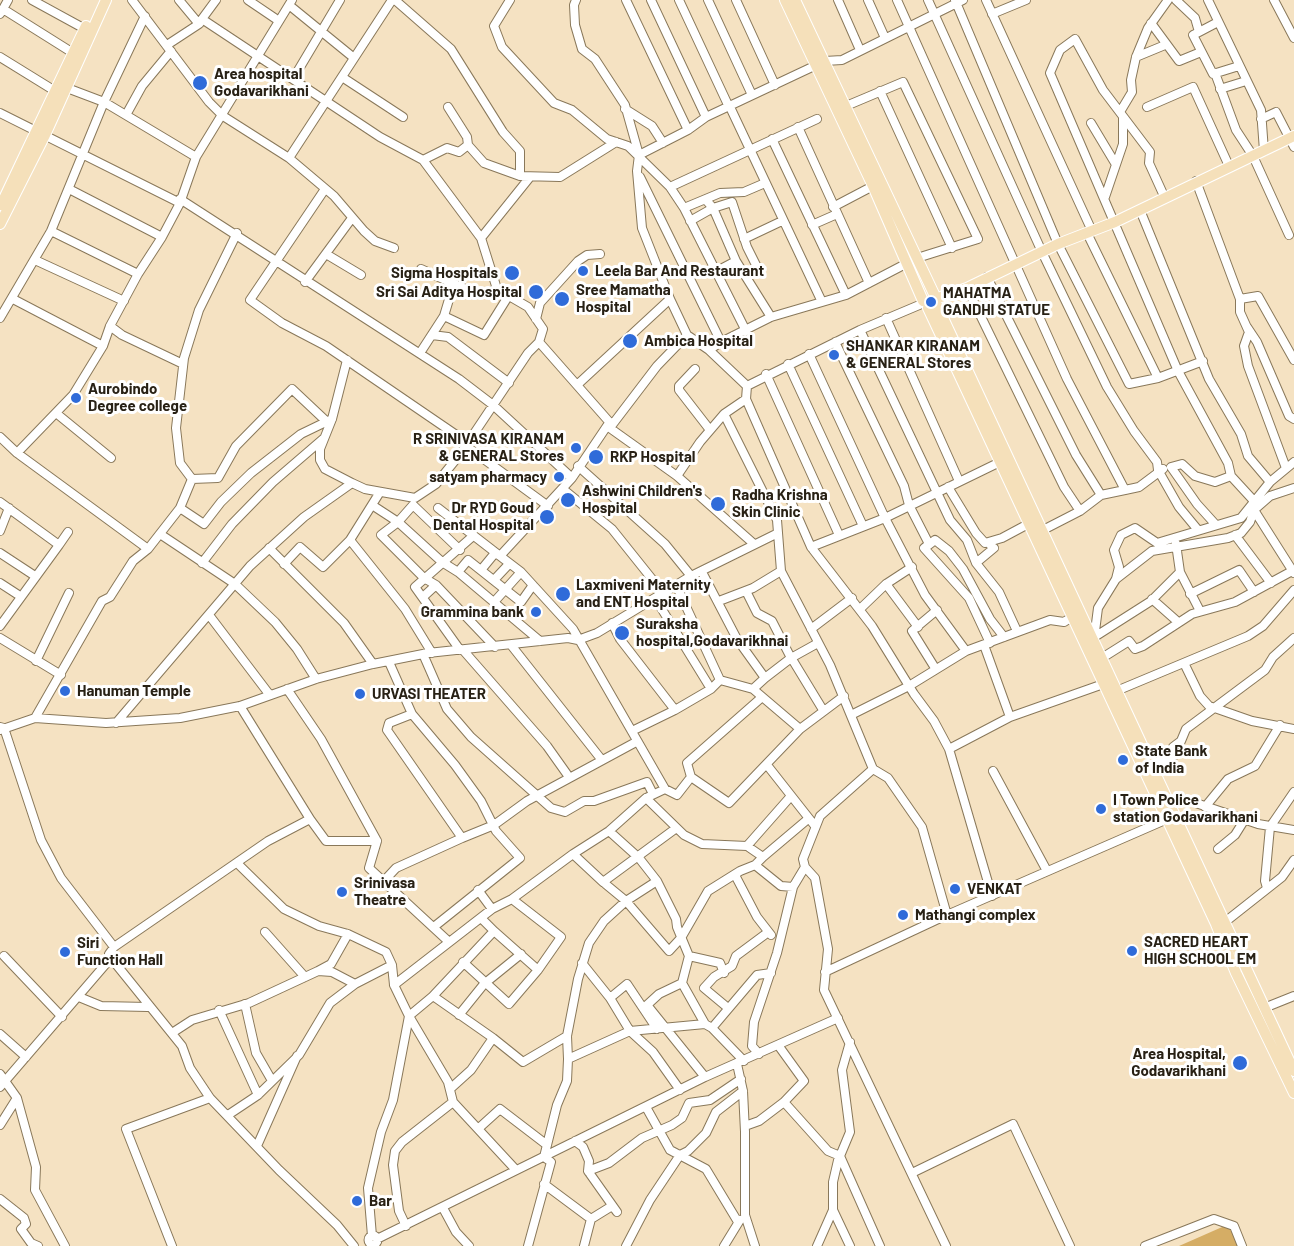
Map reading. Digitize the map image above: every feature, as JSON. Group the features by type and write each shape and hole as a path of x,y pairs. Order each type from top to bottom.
{"main road":[{"path":"0,224 41,134 55,91 98,0"},
{"path":"0,208 67,88 105,0"},
{"path":"785,0 818,58"},
{"path":"795,0 873,186 902,238"},
{"path":"827,77 846,106 911,260 1095,638 1111,687 1169,810"},
{"path":"931,302 968,288 1058,244 1115,222 1164,196 1292,140"},
{"path":"931,302 999,462 1030,523 1072,617 1151,765 1180,838 1294,1093"},
{"path":"1180,838 1225,922 1236,962 1264,1008 1294,1071"}],"street":[{"path":"8,0 2,11 73,53"},
{"path":"32,0 84,29"},
{"path":"132,0 209,102 223,116 289,158 325,189 375,241 394,248"},
{"path":"179,0 200,22 260,57 326,101 423,160 481,238 497,289 528,307 543,328 539,342 528,353 466,445 436,484 415,498 380,492 352,483 325,469 320,460 323,439 347,360"},
{"path":"126,115 142,86 169,48 200,22 216,0"},
{"path":"248,0 279,21"},
{"path":"293,79 340,0"},
{"path":"289,158 393,0 451,49 503,132 520,151 520,176"},
{"path":"510,0 494,26 502,47 554,103 572,110 607,139 628,146 670,187 684,208 746,331"},
{"path":"576,0 575,25 582,49 595,58 626,109 639,155 637,171 642,228 670,299 687,335 710,350 747,386"},
{"path":"626,0 688,130"},
{"path":"651,0 706,117"},
{"path":"679,0 822,302"},
{"path":"708,0 752,95"},
{"path":"736,0 775,85"},
{"path":"838,0 860,50"},
{"path":"868,0 885,38"},
{"path":"897,0 1067,379 1125,490"},
{"path":"928,0 1042,252 1107,387 1134,431 1157,462 1158,470 1179,507 1198,530"},
{"path":"986,0 1158,378"},
{"path":"992,14 1026,0"},
{"path":"1105,198 1123,144 1121,114 1132,92 1131,80 1136,57 1151,23 1168,0"},
{"path":"1176,0 1195,18 1199,32"},
{"path":"1208,0 1261,110 1264,151"},
{"path":"1274,0 1294,38"},
{"path":"639,155 688,130 706,117 775,85 818,58 842,60 958,1 1058,244 1129,384 1158,378 1203,361"},
{"path":"17,453 73,395 103,346 110,326 138,274 162,237 180,201 196,157 260,57 291,3 354,58"},
{"path":"0,318 51,231 104,102 146,16"},
{"path":"1218,22 1193,34 1209,70 1215,73 1239,66"},
{"path":"1151,23 1179,61 1201,52"},
{"path":"1102,658 1129,642 1135,649 1143,646 1200,611 1235,602 1294,571 1254,505 1232,476 1228,463 1178,371 1050,73 1060,50 1075,39 1087,57 1098,82 1150,152 1149,163 1164,196"},
{"path":"1136,57 1165,45"},
{"path":"0,57 55,91"},
{"path":"1215,73 1236,130 1253,156 1289,235"},
{"path":"342,76 403,117"},
{"path":"1220,89 1246,81"},
{"path":"710,350 721,342 771,317 846,295 911,260 978,239 903,82 846,106"},
{"path":"1148,107 1193,87 1229,166"},
{"path":"67,88 104,102 196,157"},
{"path":"880,91 952,248"},
{"path":"448,107 467,137 468,145 484,163 520,176 560,177 616,142"},
{"path":"626,109 652,126 663,143"},
{"path":"1261,119 1276,112 1292,140"},
{"path":"0,113 180,201 237,233 275,262 420,353 493,405 572,478"},
{"path":"670,187 817,119"},
{"path":"1091,123 1115,164"},
{"path":"798,127 869,283"},
{"path":"772,139 846,295"},
{"path":"423,160 447,148 459,152 468,145"},
{"path":"637,171 721,342"},
{"path":"481,238 530,177"},
{"path":"1196,182 1240,299 1240,312 1249,332 1244,346 1248,366 1286,468"},
{"path":"684,208 720,193 752,190 765,183"},
{"path":"812,225 873,186"},
{"path":"69,189 162,237"},
{"path":"325,189 250,300 347,360 548,506"},
{"path":"706,200 713,208 736,261 771,317"},
{"path":"690,221 713,208 732,202 744,239 758,269"},
{"path":"1140,210 1209,379 1241,434 1248,456 1270,482"},
{"path":"305,282 352,218"},
{"path":"744,239 782,221"},
{"path":"51,231 138,274"},
{"path":"192,479 180,463 176,428 183,364 199,310 237,233"},
{"path":"326,254 361,275"},
{"path":"536,319 540,303 578,261 587,255 600,254"},
{"path":"35,260 124,301"},
{"path":"715,272 736,261"},
{"path":"421,269 453,286 486,293 497,289"},
{"path":"987,277 1076,455 1101,495"},
{"path":"420,353 444,316 453,286"},
{"path":"968,288 1064,487 1080,511"},
{"path":"444,316 484,335 509,295"},
{"path":"1240,299 1258,296 1294,360"},
{"path":"13,299 103,346"},
{"path":"577,385 670,299"},
{"path":"747,386 766,374 886,318 931,302"},
{"path":"886,318 959,481"},
{"path":"1245,325 1257,342 1289,416 1294,419"},
{"path":"110,326 122,335 183,364"},
{"path":"860,330 950,520 967,540 976,563 999,592 1017,631"},
{"path":"432,335 448,337 509,382"},
{"path":"481,570 563,489 578,466 657,366 687,335"},
{"path":"539,342 610,425 677,476 754,544"},
{"path":"835,342 891,457 927,546 969,598 987,644 1010,717"},
{"path":"808,354 885,518 925,595 966,651"},
{"path":"788,364 863,526"},
{"path":"695,369 679,386 679,390 710,430"},
{"path":"766,374 839,535"},
{"path":"747,386 746,399 811,547 861,609 909,686 934,721 949,749 992,896"},
{"path":"192,479 218,477 236,446 291,390 329,420"},
{"path":"677,476 724,414 746,399"},
{"path":"56,413 111,458"},
{"path":"724,414 777,520 776,534 781,571 853,714 873,769 888,778 922,827 947,915"},
{"path":"180,508 204,524 221,502 251,474 301,434 329,420"},
{"path":"0,437 17,453 148,549"},
{"path":"202,562 232,524 273,482 323,439"},
{"path":"811,547 885,518 999,462"},
{"path":"1095,638 1098,608 1116,579 1119,567 1114,550 1121,535 1135,528 1157,543 1241,518 1254,505 1270,482 1294,462"},
{"path":"1043,530 1080,511 1101,495 1125,490 1149,481 1158,470 1182,464 1195,476 1215,482 1232,476"},
{"path":"578,466 665,544 691,576"},
{"path":"1171,467 1197,504 1216,525"},
{"path":"34,718 102,601 110,597 133,561 148,549 180,508 192,479"},
{"path":"116,723 235,584 269,548 304,517 352,483"},
{"path":"948,487 976,533 985,543 994,548 976,563"},
{"path":"1116,579 1152,551 1241,533 1250,522 1254,505 1270,496 1294,488"},
{"path":"563,489 612,530 664,594"},
{"path":"284,564 300,548 323,567 350,540 380,492"},
{"path":"0,502 59,545"},
{"path":"372,505 398,522 442,562 458,572 540,641"},
{"path":"460,550 413,506 381,535 424,578 436,585 495,647"},
{"path":"0,531 9,508"},
{"path":"438,508 521,572 564,617 665,789 676,795 691,777"},
{"path":"988,543 1030,523"},
{"path":"0,626 68,532"},
{"path":"160,534 235,584 275,622 297,649 316,679"},
{"path":"114,947 62,878 41,840 1,728 34,718 116,723 180,718 240,706 316,679 423,654 568,638 578,640 597,633 677,587 691,576 776,534"},
{"path":"1235,535 1271,583"},
{"path":"473,536 460,550 442,562 415,587 461,650 547,746 569,777"},
{"path":"1179,538 1174,548 1179,572 1200,611"},
{"path":"350,540 405,609 432,653"},
{"path":"927,546 935,540 949,551 963,569 990,619 1004,637"},
{"path":"269,548 344,623 373,664"},
{"path":"0,553 35,576"},
{"path":"458,572 468,560 521,602 533,585"},
{"path":"495,580 509,564"},
{"path":"861,609 886,584 912,567"},
{"path":"1190,594 1239,570 1254,592"},
{"path":"719,601 746,591 781,571"},
{"path":"494,602 521,572"},
{"path":"702,572 715,600 719,601 736,639 765,678"},
{"path":"1095,638 1152,599 1179,572"},
{"path":"0,583 20,596"},
{"path":"886,584 918,627"},
{"path":"423,597 436,585"},
{"path":"677,587 720,680 753,689 760,698 800,729"},
{"path":"949,749 1010,717 1184,663 1255,631 1294,590"},
{"path":"746,591 757,613 772,621 791,659 823,710"},
{"path":"36,661 69,593"},
{"path":"655,598 711,689"},
{"path":"811,629 852,598"},
{"path":"1152,599 1179,622"},
{"path":"935,668 912,632 937,610"},
{"path":"209,615 270,694"},
{"path":"853,714 909,686 966,651 1050,620 1064,622 1072,617"},
{"path":"612,623 620,639 675,710"},
{"path":"0,638 61,675"},
{"path":"1151,765 1175,755 1173,747 1181,741 1186,729 1216,709 1265,670 1273,657 1294,638"},
{"path":"753,689 791,659 818,643"},
{"path":"511,645 601,759"},
{"path":"423,654 447,709 471,737 551,808 565,812 584,801 594,801 646,782 649,796 675,829 702,844 747,846 763,857"},
{"path":"389,662 412,714 468,783 494,825 520,858 435,926"},
{"path":"1184,663 1200,696 1216,709 1252,721 1294,729"},
{"path":"632,731 675,710 711,689 720,680"},
{"path":"287,688 321,739 377,841 369,868 435,926 448,941"},
{"path":"760,698 687,762 691,777 729,803 800,729 844,696"},
{"path":"240,706 326,841 377,841"},
{"path":"412,714 389,723 387,730 462,838"},
{"path":"1205,807 1228,779 1255,766 1280,726"},
{"path":"383,882 396,868 494,825 536,796 636,741"},
{"path":"767,765 815,826"},
{"path":"873,769 820,816 803,859 805,867 815,878 828,949 824,990 946,1246"},
{"path":"993,771 1047,871"},
{"path":"394,985 492,909 512,899 573,854 609,831 649,796 665,789"},
{"path":"1267,888 1265,880 1270,827 1294,792"},
{"path":"747,846 790,796"},
{"path":"825,972 1047,871 1169,810 1181,798 1270,827 1294,830"},
{"path":"310,819 268,841 114,947 109,954 148,1007 182,1046 190,1068 210,1098 337,1225 354,1246"},
{"path":"573,854 626,901 669,951 681,938 708,891 755,865 808,819"},
{"path":"1218,849 1235,835 1245,819"},
{"path":"603,882 639,858 675,829"},
{"path":"609,831 639,858 657,881 676,919 689,956 682,983 709,1026 741,1062 745,1126 741,1219 724,1246"},
{"path":"1225,922 1284,875 1294,860"},
{"path":"237,863 284,909 319,926 348,934 386,952 392,965 394,985 450,1089 453,1102 516,1170"},
{"path":"755,865 780,886 793,886"},
{"path":"759,1053 752,1046 754,1022 771,973 793,886 805,867"},
{"path":"735,875 767,933 779,941"},
{"path":"544,1157 557,1105 567,1081 567,1036 582,963 589,944 604,921 626,901 657,881"},
{"path":"478,890 492,909"},
{"path":"463,962 484,984 509,1004 538,970 561,937 512,899"},
{"path":"481,918 538,970"},
{"path":"494,931 433,996 409,1016 393,1100 381,1132 368,1188 373,1242 705,1077 838,1018"},
{"path":"265,932 305,977"},
{"path":"728,1008 704,988 714,977 724,973 732,966 736,956 767,933"},
{"path":"172,1033 192,1020 245,1004 331,964 348,934"},
{"path":"459,1015 484,984 521,954"},
{"path":"4,956 62,1017"},
{"path":"689,956 720,963 724,973"},
{"path":"52,1246 62,1243 35,1190 36,1167 17,1098 2,1080 62,1017 111,958"},
{"path":"582,963 610,998 630,1031 652,1052 680,1090"},
{"path":"257,1146 297,1056 330,1003 355,984 392,965"},
{"path":"318,971 332,972 355,984"},
{"path":"568,1059 630,1031 667,1026 709,1026 758,975 771,973"},
{"path":"646,1006 659,994 682,983"},
{"path":"610,998 627,984 667,1026 705,1077"},
{"path":"433,996 523,1062 567,1036"},
{"path":"1264,1008 1294,996"},
{"path":"79,997 101,1006 148,1007"},
{"path":"245,1004 256,1053 271,1079"},
{"path":"646,1006 657,1029"},
{"path":"219,1011 258,1095"},
{"path":"0,1034 26,1057"},
{"path":"450,1089 471,1070 493,1038"},
{"path":"817,1246 832,1210 833,1182 850,1132 842,1070 850,1042"},
{"path":"745,1126 759,1121 784,1102 804,1081 778,1045"},
{"path":"228,1115 258,1095 271,1079 297,1056"},
{"path":"588,1171 609,1163 642,1138 682,1118 689,1103 710,1100 741,1079"},
{"path":"626,1246 650,1200 680,1155 688,1151 706,1133 716,1112 743,1091"},
{"path":"0,1125 17,1098"},
{"path":"172,1246 126,1129 210,1098"},
{"path":"406,1226 399,1211 393,1165 395,1151 402,1142 453,1102"},
{"path":"784,1102 828,1151 840,1156 880,1246"},
{"path":"646,1107 670,1150 706,1168 741,1219 755,1246"},
{"path":"479,1128 500,1109 546,1145"},
{"path":"912,1173 1013,1124 1070,1246"},
{"path":"575,1142 586,1152 588,1171 615,1209 591,1219"},
{"path":"528,1246 551,1162 544,1157"},
{"path":"544,1184 591,1219"},
{"path":"0,1199 24,1218 26,1224 21,1229 31,1243 38,1246"},
{"path":"442,1208 456,1232 469,1246"},
{"path":"832,1210 850,1246"},
{"path":"584,1246 591,1219"},
{"path":"1145,1246 1214,1219 1234,1226 1242,1246"}],"shaded area":[{"path":"1229,1224 1238,1246 1179,1246"}],"place":[{"name":"Area hospital Godavarikhani","path":"200,83"},
{"name":"Leela Bar And Restaurant","path":"583,271"},
{"name":"Sigma Hospitals","path":"512,273"},
{"name":"Sri Sai Aditya Hospital","path":"536,292"},
{"name":"Sree Mamatha Hospital","path":"562,299"},
{"name":"MAHATMA GANDHI STATUE","path":"931,302"},
{"name":"Ambica Hospital","path":"630,341"},
{"name":"SHANKAR KIRANAM & GENERAL Stores","path":"834,355"},
{"name":"Aurobindo Degree college","path":"76,398"},
{"name":"R SRINIVASA KIRANAM & GENERAL Stores","path":"576,448"},
{"name":"RKP Hospital","path":"596,457"},
{"name":"satyam pharmacy","path":"559,477"},
{"name":"Ashwini Children's Hospital","path":"568,500"},
{"name":"Radha Krishna Skin Clinic","path":"718,504"},
{"name":"Dr RYD Goud Dental Hospital","path":"547,517"},
{"name":"Laxmiveni Maternity and ENT Hospital","path":"563,594"},
{"name":"Grammina bank","path":"536,612"},
{"name":"Suraksha hospital,Godavarikhnai","path":"622,633"},
{"name":"Hanuman Temple","path":"65,691"},
{"name":"URVASI THEATER","path":"360,694"},
{"name":"State Bank of India","path":"1123,760"},
{"name":"I Town Police station Godavarikhani","path":"1101,809"},
{"name":"VENKAT","path":"955,889"},
{"name":"Srinivasa Theatre","path":"342,892"},
{"name":"Mathangi complex","path":"903,915"},
{"name":"SACRED HEART HIGH SCHOOL EM","path":"1132,951"},
{"name":"Siri Function Hall","path":"65,952"},
{"name":"Area Hospital, Godavarikhani","path":"1240,1063"},
{"name":"Bar","path":"357,1201"}]}
